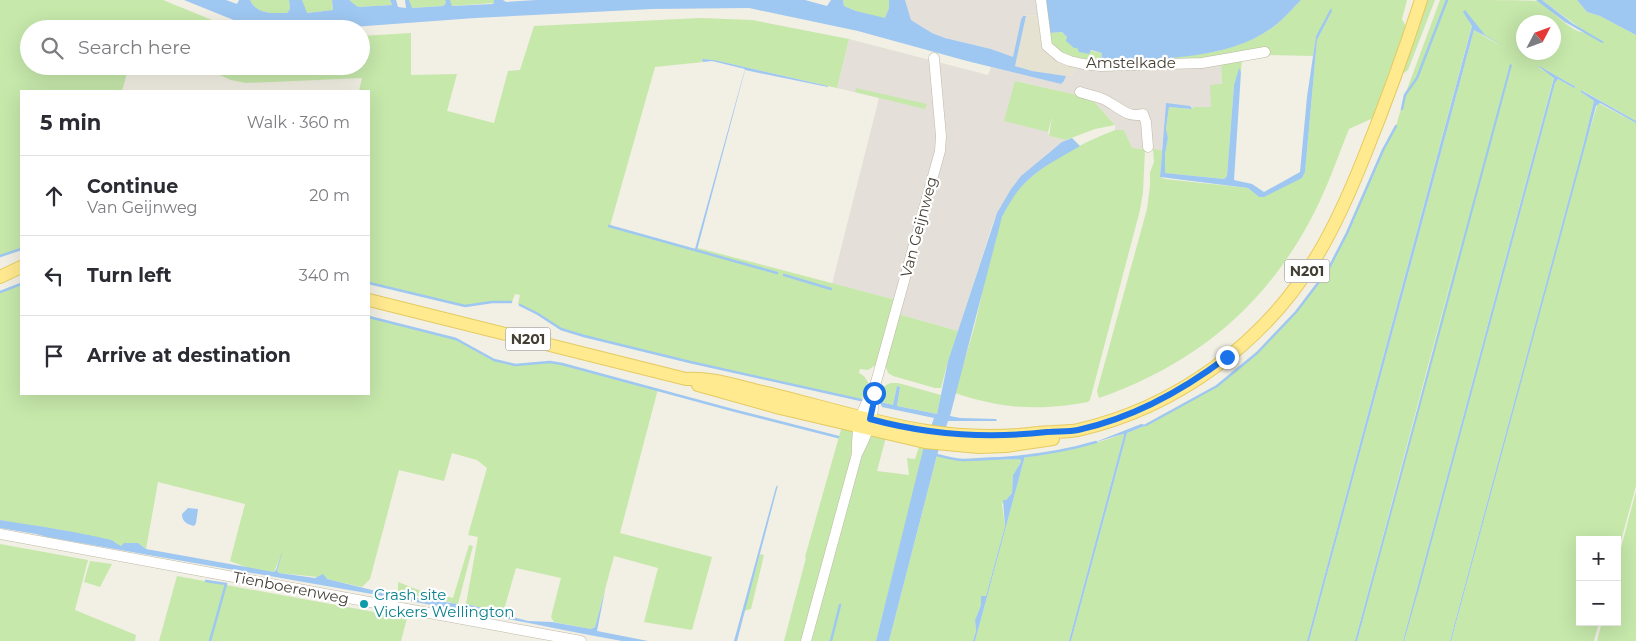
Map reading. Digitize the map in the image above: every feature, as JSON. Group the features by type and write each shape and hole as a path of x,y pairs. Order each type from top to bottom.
{"main road":[{"name":"N201","path":"370,300 686,379 694,384 717,391 926,437 950,440 1069,432 1117,418 1148,406 1185,387 1220,363 1248,340 1284,303 1315,260 1342,209 1393,82 1421,0"},
{"path":"0,272 20,267"},
{"path":"0,277 20,267"}],"street":[{"name":"Amstelkade","path":"1041,0 1047,46 1060,57 1083,64 1101,66 1202,63 1265,52"},
{"name":"Van Geijnweg","path":"806,641 857,454 857,444 874,401 874,393 940,151 941,136 934,58"},
{"path":"1080,92 1104,100 1127,114 1138,116 1143,114 1146,122 1148,147"},
{"name":"Tienboerenweg","path":"0,534 581,641"}],"shaded area":[{"path":"905,0 1038,0 1039,15 1023,16 1013,58 991,49 932,33 911,20"},
{"path":"1039,15 1077,65 1070,77 1032,71 1015,66 1026,16"},
{"path":"849,39 988,75 991,67 1061,84 1066,76 1071,76 1077,65 1221,62 1222,84 1211,107 1194,107 1192,109 1166,104 1162,150 1132,148 1124,130 1115,130 1115,125 1091,98 1015,81 1053,110 1048,132 1049,136 1066,140 1048,153 1001,206 993,223 958,331 898,314 901,301 832,284 879,98 837,88"}],"green space":[{"path":"0,0 163,0 212,20 20,20 20,75 126,75 122,90 20,90 20,249 0,256"},
{"path":"250,0 289,0 290,9 287,13 261,11"},
{"path":"302,0 332,0 333,10 306,13"},
{"path":"349,0 390,0 392,5 358,7"},
{"path":"409,0 445,0 446,3 443,6 411,8"},
{"path":"450,0 494,0 494,3 451,6"},
{"path":"843,0 889,0 889,8 885,19 844,6"},
{"path":"1301,0 1407,0 1402,19 1406,27 1373,118 1349,129 1314,213 1295,246 1274,276 1251,303 1197,349 1167,368 1099,398 1097,391 1147,209 1150,172 1154,162 1153,149 1162,150 1160,177 1165,179 1248,188 1259,197 1302,178 1305,172 1317,40 1332,11 1316,36 1313,56 1265,55 1264,47 1219,58 1137,59 1208,53 1242,44 1273,27"},
{"path":"1427,0 1435,0 1408,70 1404,73 1403,71"},
{"path":"1440,0 1538,1 1556,15 1516,15 1516,60 1561,60 1561,19 1574,29 1587,33 1542,0 1577,0 1587,12 1600,16 1636,35 1636,121 1582,90 1581,92 1594,101 1450,641 1404,641 1555,83 1558,79 1574,88 1576,87 1539,66 1539,68 1554,77 1403,641 1357,641 1467,219 1355,641 1309,641 1474,30 1501,46 1485,35 1464,12 1472,25 1307,641 1071,641 1127,433 1147,425 1217,386 1257,354 1296,312 1328,270 1347,233 1383,150 1396,126 1405,95"},
{"path":"701,18 752,20 849,39 837,88 713,60 702,59 703,62 655,67 610,226 696,251 698,248 896,300 877,364 868,370 860,369 859,373 864,376 869,384 861,400 690,362 561,329 518,304 520,295 515,294 512,302 492,302 465,306 370,283 370,90 359,90 362,78 246,83 220,75 370,75 370,35 411,33 411,75 457,74 447,111 494,123 508,71 520,70 534,26"},
{"path":"1062,32 1077,48 1102,53 1101,60 1073,56 1060,51 1048,43 1049,33"},
{"path":"1242,59 1241,72 1239,69 1234,85 1227,176 1224,179 1164,173 1169,107 1192,109 1194,107 1211,107 1210,85 1222,84 1221,62"},
{"path":"1015,81 1091,98 1115,125 1095,129 1066,140 1049,136 1052,117 1048,132 1004,121"},
{"path":"856,88 927,104 925,109 855,92"},
{"path":"1598,103 1636,123 1636,486 1621,540 1621,536 1576,536 1576,626 1598,626 1594,641 1451,641 1583,151"},
{"path":"1115,130 1124,130 1132,148 1145,149 1143,192 1140,210 1090,400 1088,402 1053,407 1021,407 989,402 955,393 975,325 995,236 1008,206 1025,183 1048,164 1075,148"},
{"path":"20,284 20,395 370,395 370,317 456,339 494,360 515,365 550,362 562,364 658,389 620,533 712,557 692,630 644,622 658,568 614,556 595,627 591,629 554,622 551,617 561,578 516,568 503,613 466,604 478,537 468,535 487,468 477,460 452,453 444,481 399,470 370,579 362,587 318,577 279,573 277,571 280,558 274,572 251,569 230,561 245,504 158,482 146,549 138,543 121,546 113,541 62,530 0,520 0,292"},
{"path":"898,314 958,331 941,388 935,388 888,373 885,364"},
{"path":"891,383 898,383 941,395 937,414 897,406 900,387 897,386 893,405 880,402 882,390"},
{"path":"842,426 855,429 849,467 802,641 784,641 805,557"},
{"path":"870,434 886,437 877,471 909,475 907,458 915,459 920,444 925,445 876,641 809,641 858,460"},
{"path":"1123,434 1069,641 975,641 1025,456 1075,448"},
{"path":"937,455 963,460 976,458 976,460 1020,459 1021,462 1013,475 1012,493 1002,504 1005,526 986,596 981,600 975,620 976,631 973,641 889,641"},
{"path":"1636,491 1636,641 1597,641 1601,626 1621,626 1621,548"},
{"path":"0,544 88,560 75,610 136,635 135,641 0,641"},
{"path":"469,545 473,546 458,604 398,592 398,582 421,591 453,598"},
{"path":"760,554 764,555 751,609 744,611"},
{"path":"90,561 112,564 100,587 84,582"},
{"path":"177,576 407,618 401,641 159,641"}],"water":[{"path":"184,0 226,0 237,4 239,0 250,0 261,11 287,13 290,9 289,0 302,0 307,13 333,10 332,0 349,0 358,7 392,5 390,0 396,0 398,7 406,8 405,0 409,0 412,8 443,6 446,3 445,0 450,0 452,6 492,4 494,0 506,2 536,0 805,0 827,6 831,0 843,0 844,6 885,18 889,8 889,0 905,0 911,20 932,33 1013,57 1021,20 1023,16 1026,16 1015,66 1032,71 1066,76 1061,84 858,31 749,8 652,9 370,26 370,20 234,20"},
{"path":"1046,0 1301,0 1273,27 1255,38 1234,46 1190,56 1101,60 1102,53 1091,50 1089,54 1079,52 1077,48 1074,48 1066,41 1067,37 1062,32 1049,33"},
{"path":"1536,0 1542,0 1572,23 1604,42 1602,43 1565,22 1561,19 1561,15 1556,15"},
{"path":"1577,0 1636,0 1636,35 1600,16 1587,12"},
{"path":"1331,8 1332,11 1317,40 1305,172 1302,178 1264,197 1259,197 1248,188 1160,177 1166,103 1190,106 1192,109 1169,107 1166,129 1168,138 1165,154 1165,173 1224,179 1227,176 1234,85 1239,68 1241,72 1234,180 1252,184 1264,192 1300,172 1307,97 1316,36"},
{"path":"1465,10 1485,35 1502,45 1474,30 1309,641 1307,641 1472,26 1463,12"},
{"path":"702,59 714,60 828,87 745,70 697,250 695,249 745,69 712,61 703,62"},
{"path":"1510,64 1512,65 1357,641 1355,641"},
{"path":"1539,66 1576,87 1574,88 1558,79 1555,83 1421,581 1403,641 1554,78"},
{"path":"1581,90 1636,121 1636,123 1600,103 1596,106 1450,641 1594,101 1581,92"},
{"path":"1072,138 1080,146 1046,166 1023,185 1002,217 950,416 996,419 997,421 948,421 937,455 889,641 876,641 923,450 934,418 882,407 880,402 893,405 897,386 900,387 897,406 937,414 948,361 997,213 1021,176 1062,142"},
{"path":"1141,424 1147,425 1127,433 1071,641 1069,641 1124,435 1093,443"},
{"path":"1025,456 975,641 973,641 976,631 975,620 981,605 981,596 986,596 1005,526 1003,500 1006,500 1012,493 1013,475 1021,462 1020,459 975,460 976,458"},
{"path":"778,485 737,641 734,641 776,487"},
{"path":"188,508 198,509 194,526 183,519 182,514"},
{"path":"0,520 111,540 121,546 124,543 138,543 146,549 274,572 283,549 277,571 279,573 315,578 323,574 327,579 384,593 466,604 528,621 552,622 591,629 595,627 605,590 597,631 648,641 622,641 489,615 47,537 0,528"}],"waterway":[{"path":"1402,109 1405,95 1417,78 1447,0"},
{"path":"1146,425 1217,386 1257,353 1296,312 1328,270 1347,233 1383,150 1396,126"},
{"path":"609,226 777,273"},
{"path":"0,256 20,249"},
{"path":"784,275 831,289"},
{"path":"370,283 465,306 492,302 511,302"},
{"path":"0,292 20,284"},
{"path":"520,305 561,329 584,336 861,400"},
{"path":"370,317 456,339 494,360 515,365 550,362 562,364 838,437"},
{"path":"937,455 964,460 997,459 1047,453 1096,442"},
{"path":"206,581 226,584 210,641"},
{"path":"831,641 840,605"}],"place":[{"name":"Crash site Vickers Wellington","path":"364,604"}],"route":[{"path":"874,393 870,419 927,432 974,436 1069,432 1117,418 1162,400 1185,387 1227,357"}]}
